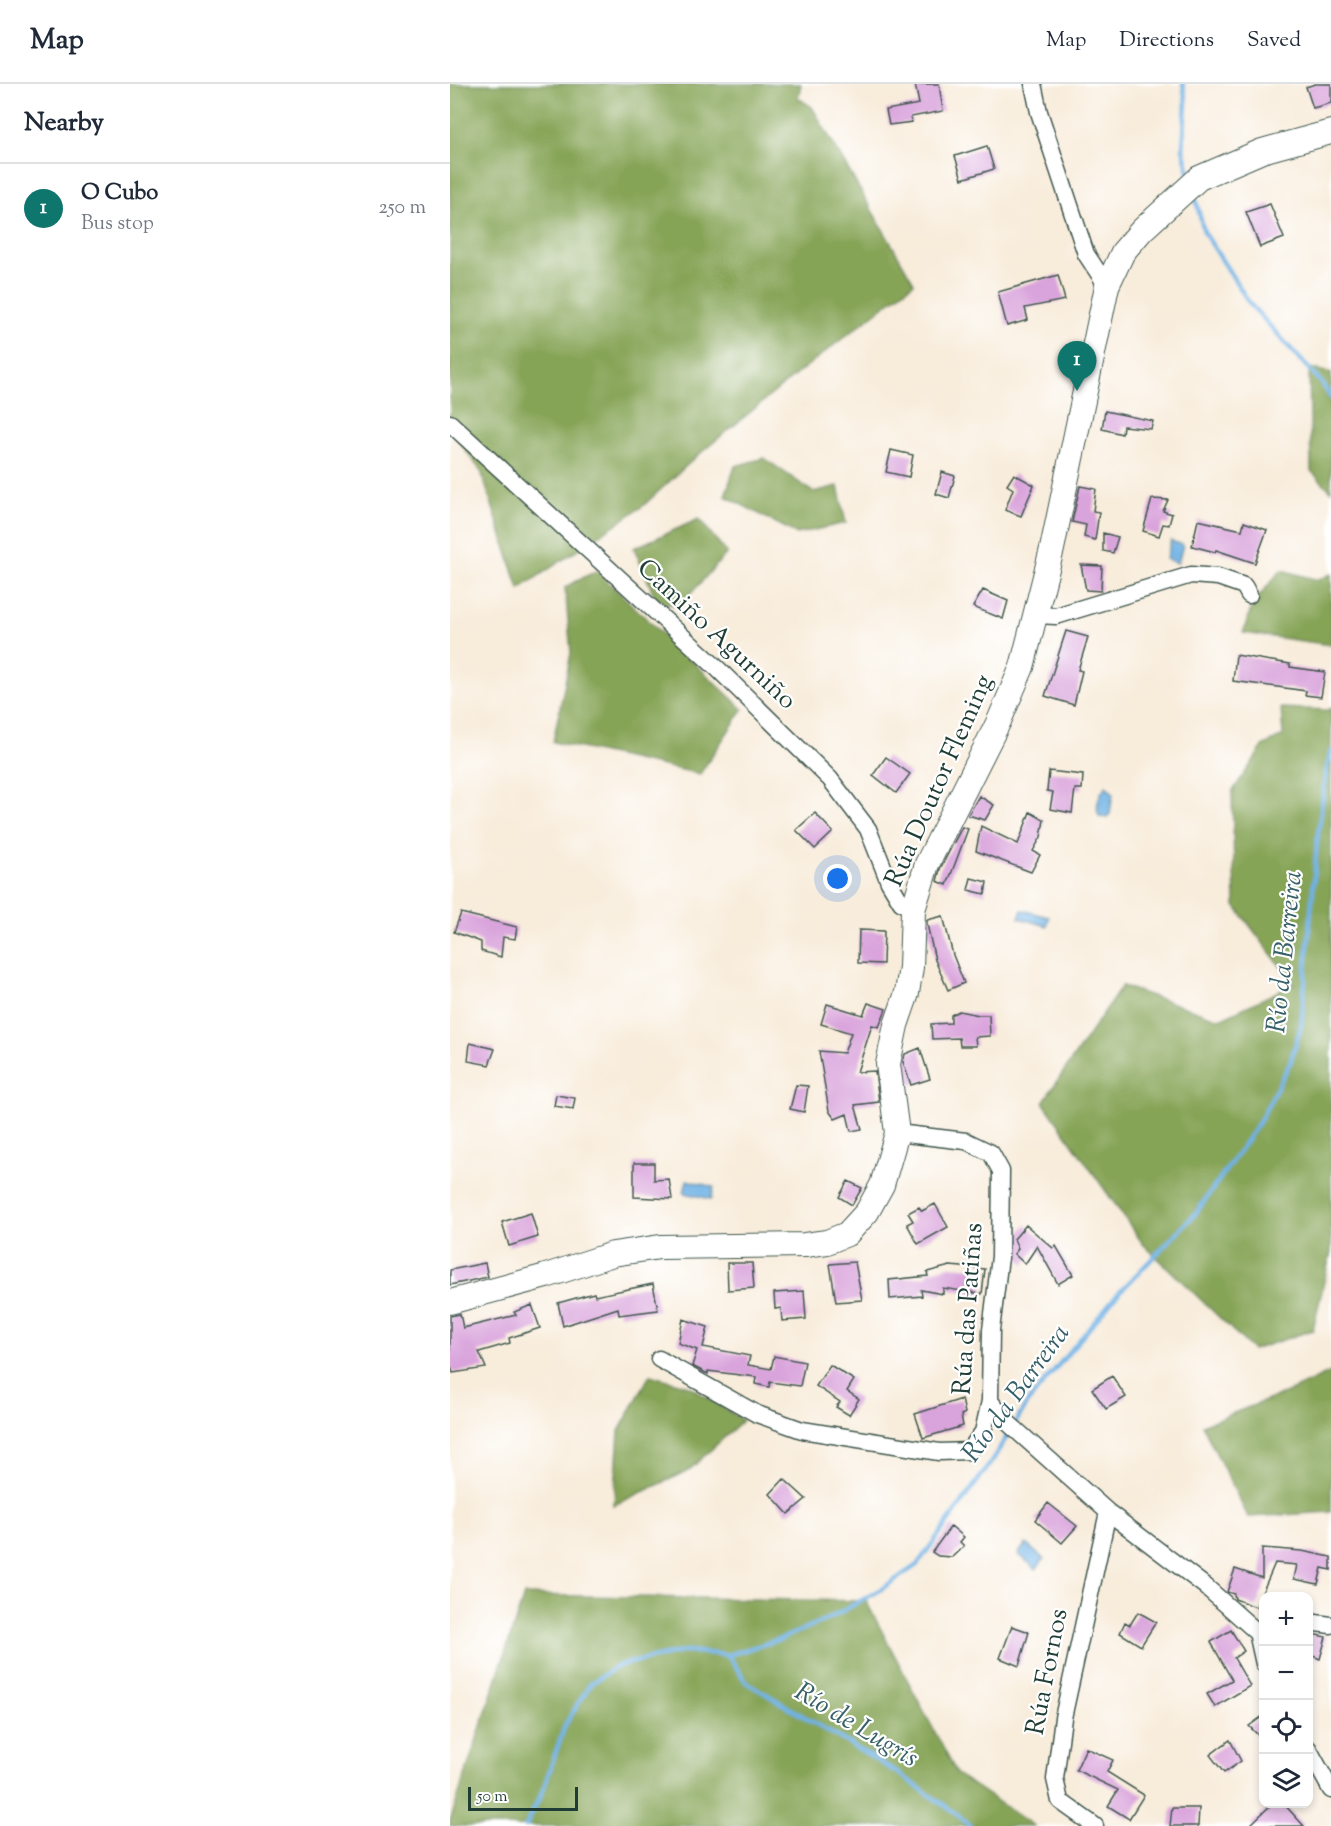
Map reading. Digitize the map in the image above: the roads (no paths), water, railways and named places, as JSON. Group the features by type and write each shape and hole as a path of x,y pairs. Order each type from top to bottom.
{"main road":[{"name":"Rúa Doutor Fleming","path":"450,1302 546,1276 613,1254 660,1247 805,1245 827,1242 847,1234 867,1212 882,1185 897,1133 888,1064 896,1025 907,993 911,967 913,910 927,864 999,721 1022,667 1052,549 1107,286 1123,252 1142,230 1199,178 1262,151 1331,132"}],"street":[{"path":"1033,84 1039,112 1086,254 1107,286"},
{"name":"Camiño Agurniño","path":"450,423 717,669 830,779 868,829 889,882 901,902 913,910"},
{"path":"1035,615 1056,616 1191,575 1218,577 1244,586 1249,595"},
{"name":"Rúa das Patiñas","path":"659,1359 757,1414 802,1430 939,1452 969,1451 983,1432 990,1401 991,1330 1000,1257 1001,1172 991,1153 966,1141 897,1133"},
{"path":"990,1401 1006,1421 1108,1512 1259,1629"},
{"name":"Rúa Fornos","path":"1095,1826 1060,1800 1055,1779 1063,1718 1108,1512"},
{"path":"1313,1623 1331,1625"},
{"path":"1311,1754 1331,1790"}],"water":[{"path":"1171,541 1183,545 1178,563 1166,559"},
{"path":"1106,786 1113,793 1110,814 1107,817 1099,816 1097,808 1101,793"},
{"path":"1022,910 1049,917 1047,926 1019,918"},
{"path":"687,1180 714,1187 711,1199 684,1193"},
{"path":"1026,1544 1044,1559 1036,1569 1018,1554"}],"waterway":[{"name":"Río da Barreira","path":"1183,84 1186,102 1183,149 1190,176"},
{"name":"Río da Barreira","path":"1194,193 1204,232 1250,304 1322,383 1331,398"},
{"name":"Río da Barreira","path":"1015,1424 1027,1403 1115,1297 1196,1213 1258,1124 1290,1063 1301,1026 1317,843 1326,771 1331,751"},
{"name":"Río da Barreira","path":"526,1826 543,1790 565,1725 591,1683 620,1665 685,1651 728,1655 781,1639 830,1618 880,1590 917,1565 992,1461 1010,1431"},
{"name":"Río de Lugrís","path":"728,1655 746,1682 898,1773 970,1826"}],"place":[{"name":"O Cubo","path":"1077,391"}]}
